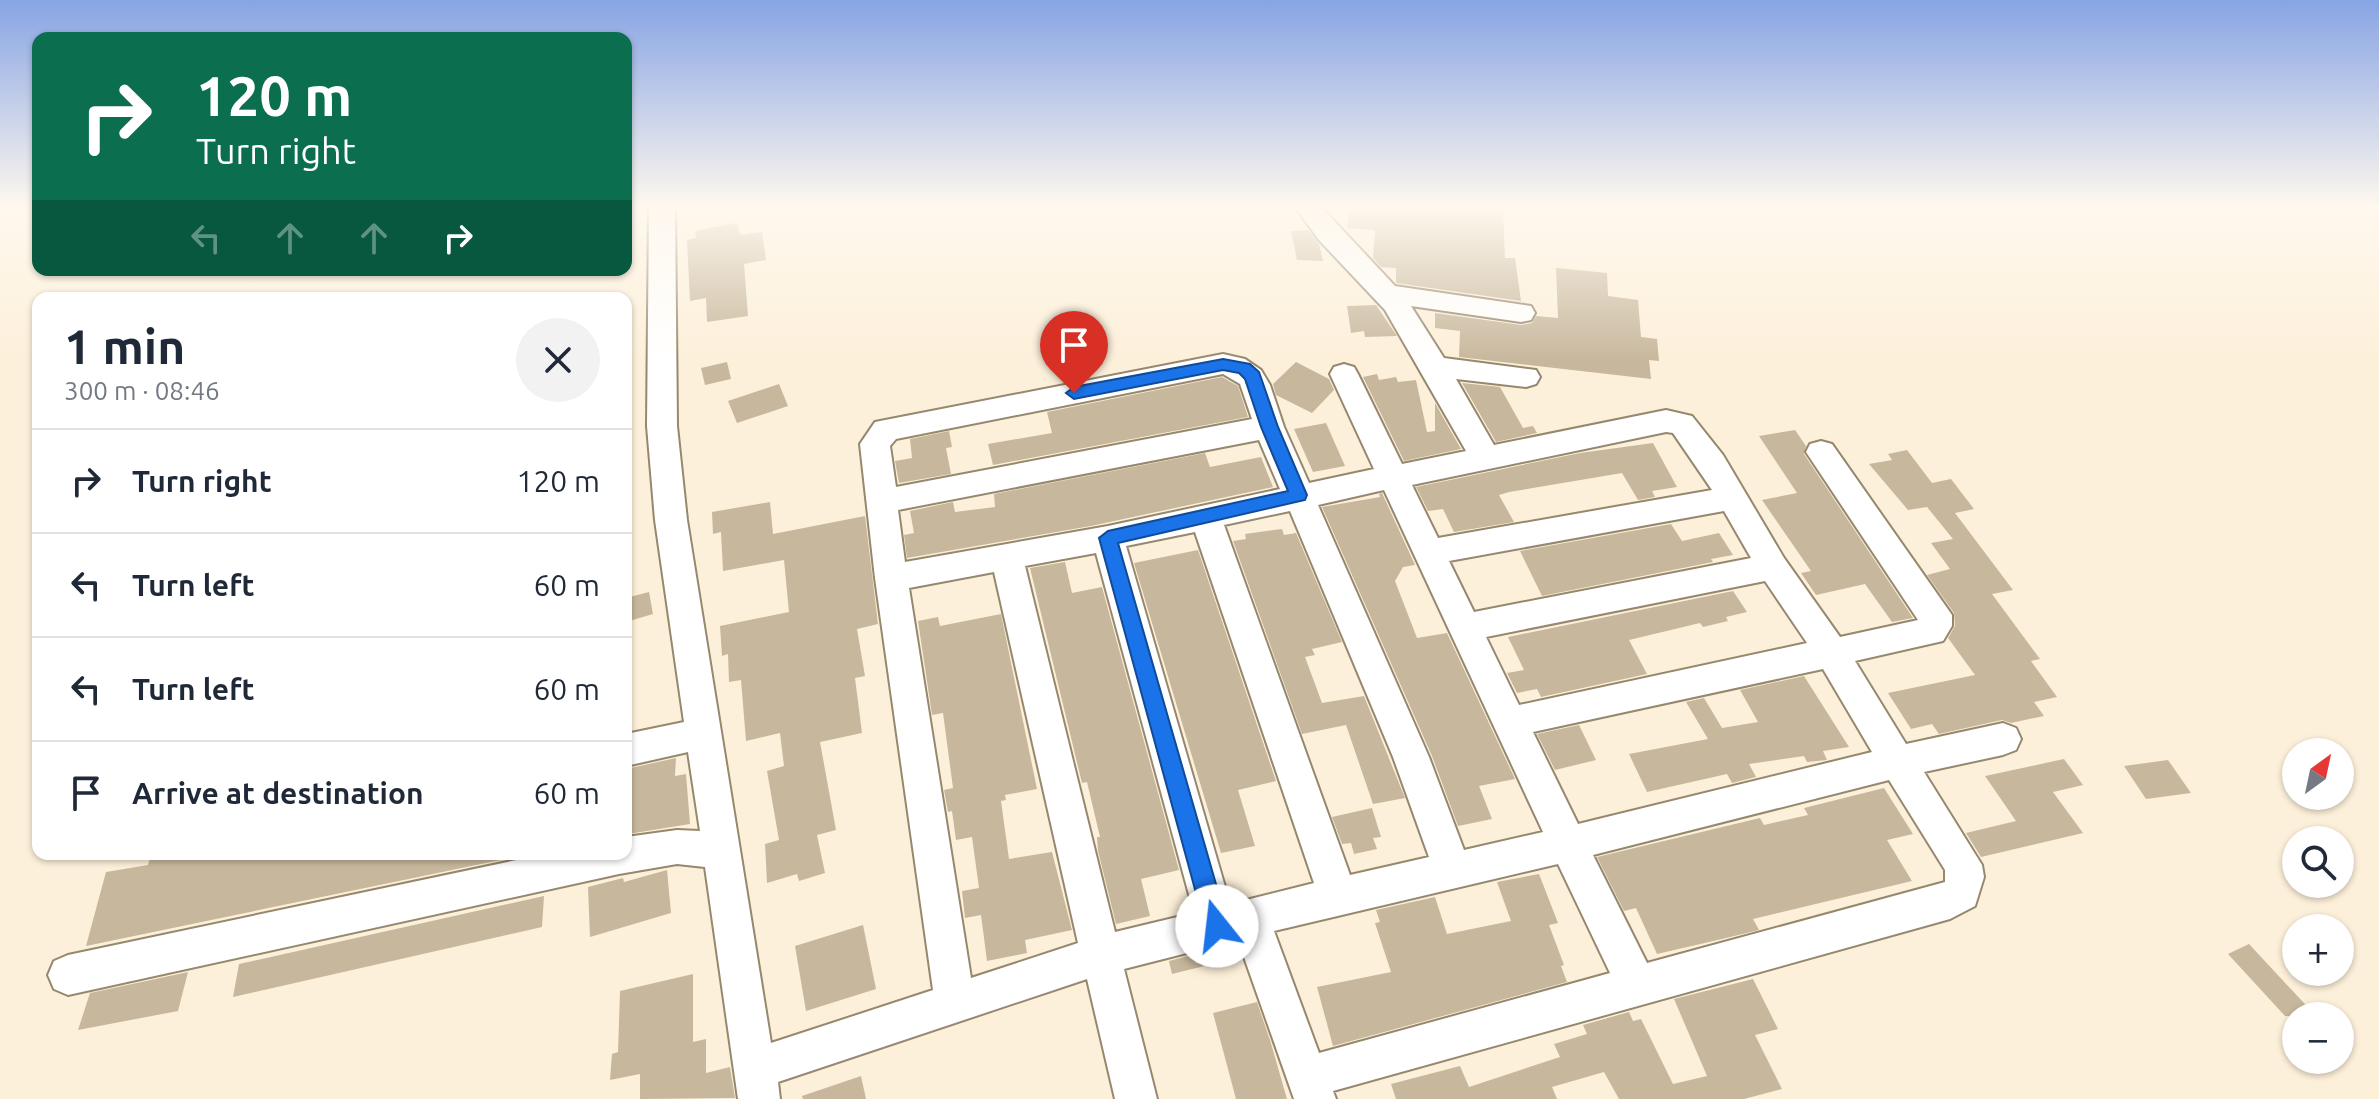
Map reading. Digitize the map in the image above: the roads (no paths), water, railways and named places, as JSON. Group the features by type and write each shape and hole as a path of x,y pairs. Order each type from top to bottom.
{"street":[{"path":"662,259 662,426 671,520 757,1084 955,1003 1101,955 2003,739"},
{"path":"1351,259 1388,294 1435,367 1486,458"},
{"path":"1388,294 1521,313"},
{"path":"955,1003 891,578 875,444 878,436 895,427 1223,364 1244,368 1253,376 1269,427 1411,757 1453,870"},
{"path":"1435,367 1526,377"},
{"path":"1344,374 1637,986"},
{"path":"891,578 1108,538 1298,495 1673,421 1688,430 1773,567 1831,651 1897,762 1957,851 1965,877 1961,893 1950,901 1637,986 1312,1088 1234,923 1108,538"},
{"path":"883,502 927,491 1269,427"},
{"path":"1510,722 1931,631 1935,626 1935,615 1821,452"},
{"path":"1429,552 1732,498"},
{"path":"1205,516 1338,896"},
{"path":"1007,557 1136,1099"},
{"path":"1466,627 1773,567"},
{"path":"632,730 702,725"},
{"path":"632,748 702,725"},
{"path":"632,854 677,847 722,851"},
{"path":"68,975 600,860"}]}
